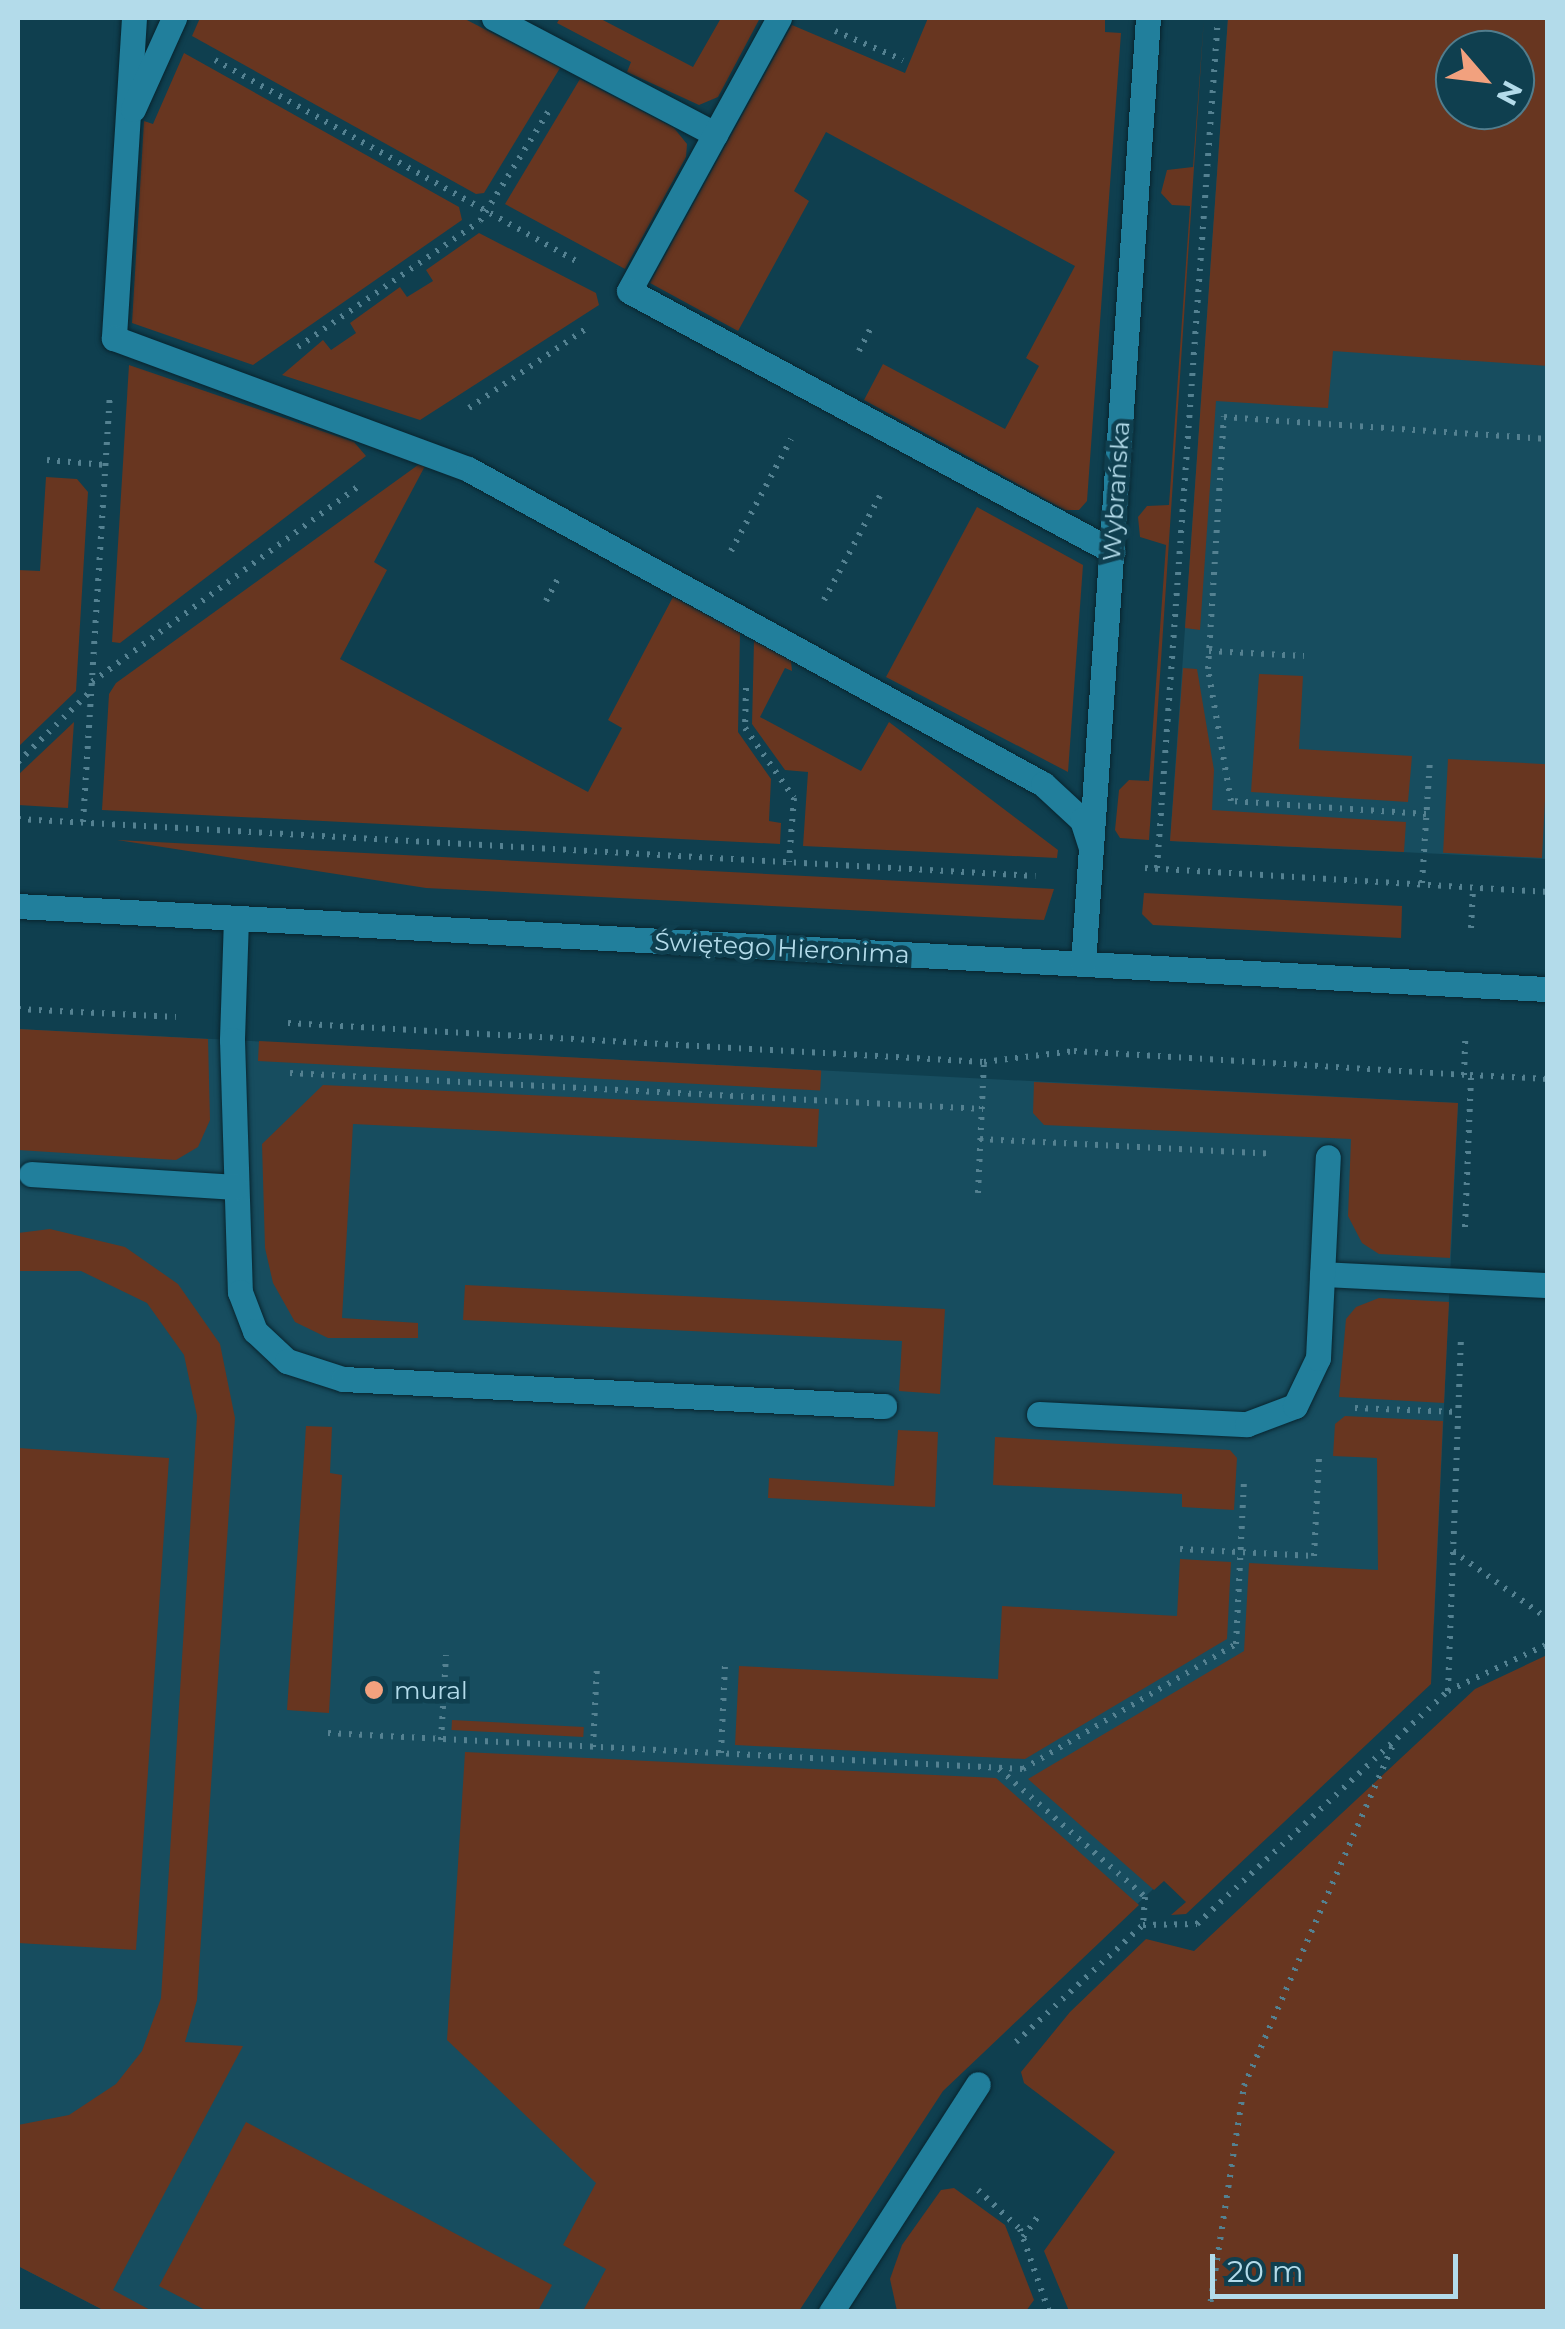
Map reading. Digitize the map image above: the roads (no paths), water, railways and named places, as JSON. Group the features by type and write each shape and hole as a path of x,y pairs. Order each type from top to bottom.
{"street":[{"path":"134,18 114,338 442,456 1043,784 1082,820 1092,848"},
{"path":"494,18 715,134"},
{"path":"778,18 629,290 1112,552"},
{"name":"Wybrańska","path":"1083,964 1148,18"},
{"path":"126,124 170,26"},
{"name":"Świętego Hieronima","path":"18,906 1548,989"},
{"path":"236,918 232,1020 240,1292 248,1318 287,1361 328,1378 884,1406"},
{"path":"1039,1414 1247,1424 1308,1407 1316,1371 1328,1157"},
{"path":"31,1174 236,1187"},
{"path":"1322,1274 1548,1285"},
{"path":"831,2312 978,2084"}],"place":[{"name":"mural","path":"374,1690"}]}
